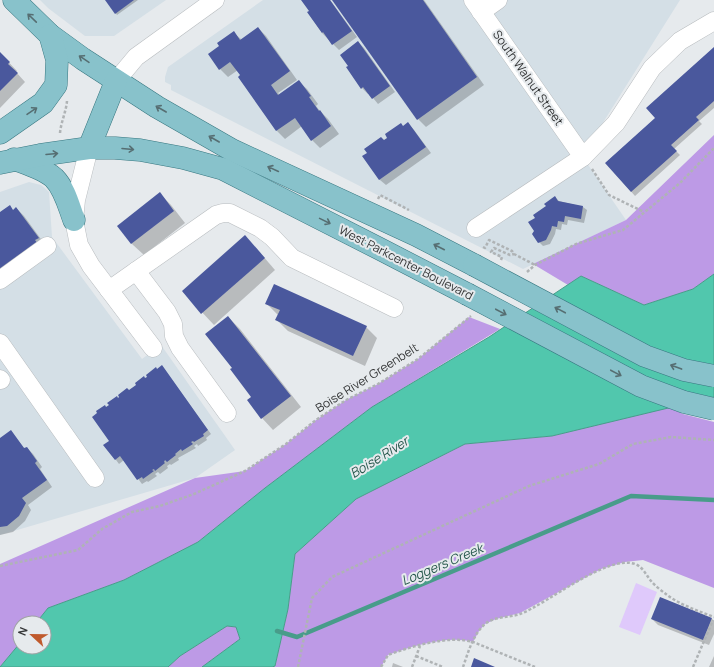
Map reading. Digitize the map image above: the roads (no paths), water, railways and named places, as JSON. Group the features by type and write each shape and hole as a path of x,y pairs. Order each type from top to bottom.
{"main road":[{"path":"14,0 50,36 83,59 157,107 232,150 416,235 476,246 645,356 684,370 714,376"},
{"path":"0,133 44,103 56,85 57,60 50,36"},
{"path":"89,148 116,80"},
{"name":"West Parkcenter Boulevard","path":"7,161 89,148 115,148 140,150 183,158 222,169 380,249 471,304 641,386 684,402 714,409"},
{"path":"7,161 49,175 55,179 64,192 74,220"}],"street":[{"path":"116,80 136,57 215,0"},
{"path":"477,6 498,0"},
{"name":"South Walnut Street","path":"477,6 583,157"},
{"path":"476,246 583,157 616,123 652,68 680,41 714,21"},
{"path":"89,148 76,200 74,220 79,246 108,290 152,348"},
{"path":"108,290 216,215 230,213 260,228 272,237 292,258 394,308"},
{"path":"0,280 47,246"},
{"path":"136,271 173,324 174,336 180,348 227,413"},
{"path":"0,343 95,478"}],"water":[{"name":"Boise River","path":"714,274 714,397 552,436 465,444 356,499 295,554 288,609 275,666 202,667 240,639 236,627 227,626 180,656 168,667 0,667 12,653 12,655 52,655 52,615 42,615 48,608 124,580 198,542 265,488 372,407 489,337 581,276 644,305 693,289"}],"waterway":[{"name":"Loggers Creek","path":"277,631 297,637 631,496 714,500"}]}
